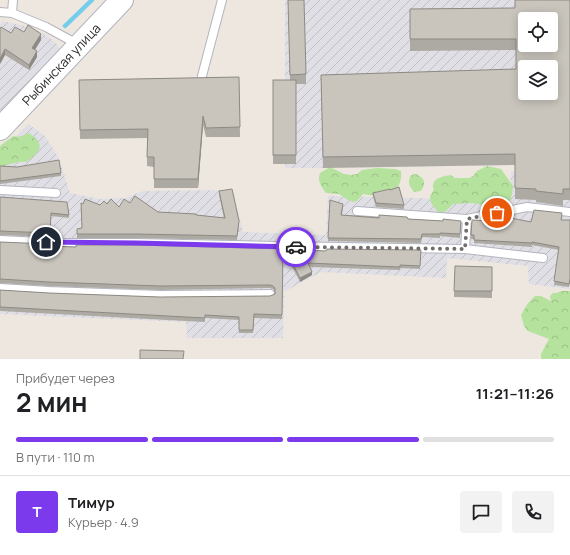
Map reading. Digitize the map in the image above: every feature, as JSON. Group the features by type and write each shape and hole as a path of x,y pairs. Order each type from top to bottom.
{"main road":[{"name":"Рыбинская улица","path":"0,129 79,46 118,2"}],"lane":[{"path":"12,13 13,0"},
{"path":"202,76 222,0"},
{"path":"0,12 12,13 46,27 79,46"},
{"path":"0,190 56,193"},
{"path":"357,211 467,219 527,207 570,212"},
{"path":"465,249 467,219"},
{"path":"0,240 62,243 465,249 543,258"},
{"path":"0,288 160,295 270,294"}],"shaded area":[{"path":"285,0 570,0 570,164 285,168"},
{"path":"2,21 21,25 43,33 56,43 61,51 0,115 0,25"},
{"path":"28,124 45,136 59,158 70,193 100,199 125,198 143,191 233,190 243,232 326,235 328,196 509,200 511,171 570,169 570,289 529,284 528,266 447,258 446,278 321,272 284,292 283,338 187,338 186,322 0,314 0,152"}],"green space":[{"path":"29,133 35,137 40,145 38,152 26,162 0,167 0,146 13,136 16,137"},
{"path":"487,166 501,169 513,186 508,204 491,212 480,204 471,203 453,204 446,211 440,213 436,210 430,197 434,190 433,186 435,180 443,176 451,175 455,178 469,178 477,171"},
{"path":"330,167 344,174 351,175 357,174 362,170 377,168 395,169 401,171 401,179 396,190 377,195 363,194 357,201 354,202 339,194 326,193 320,183 319,176 320,173"},
{"path":"416,174 423,179 424,185 421,191 414,192 410,186 409,180 411,175"},
{"path":"570,291 570,359 541,359 541,354 549,339 528,331 524,326 521,315 528,303 535,296 541,296 551,301 550,296 553,293"}],"building":[{"path":"288,0 304,0 306,74 290,75"},
{"path":"515,0 570,0 570,189 563,189 563,194 536,191 536,189 515,188 515,154 323,157 321,75 516,69 516,39 410,39 410,9 515,8"},
{"path":"28,25 41,34 32,48 37,51 29,65 5,49 0,59 1,27 11,33 15,27 24,32"},
{"path":"239,77 240,127 206,128 203,116 198,179 154,179 154,157 147,157 148,129 80,130 79,80"},
{"path":"273,80 296,80 296,155 273,155"},
{"path":"59,160 61,173 0,181 0,166 17,167"},
{"path":"399,187 404,205 376,203 373,193"},
{"path":"232,189 239,221 237,236 77,234 77,229 82,228 81,203 83,204 85,199 100,205 104,201 107,204 111,199 119,207 124,199 130,203 135,196 158,212 196,214 225,218 219,191"},
{"path":"0,197 67,202 69,215 51,213 50,233 0,231"},
{"path":"330,200 343,204 341,215 379,218 379,215 407,217 408,219 443,221 443,219 461,221 460,234 422,234 421,239 328,238"},
{"path":"534,210 562,213 561,220 570,220 569,284 554,281 559,247 532,242 474,240 474,235 471,235 472,220 493,221 494,218 511,218 531,222"},
{"path":"0,242 49,244 49,246 76,247 76,245 136,245 283,249 282,315 254,314 253,330 239,330 239,317 205,315 205,318 0,307 0,290 160,297 270,296 275,294 275,288 270,285 160,286 0,279"},
{"path":"285,249 325,251 327,249 421,250 420,266 400,265 400,267 308,263 312,272 300,278"},
{"path":"455,266 492,267 492,291 454,291"},
{"path":"140,350 184,351 183,359 140,359"}],"waterway":[{"path":"65,26 92,0"}],"way so far":[{"path":"296,247 465,249 467,219 497,213"}],"route":[{"path":"46,242 296,247"}]}
